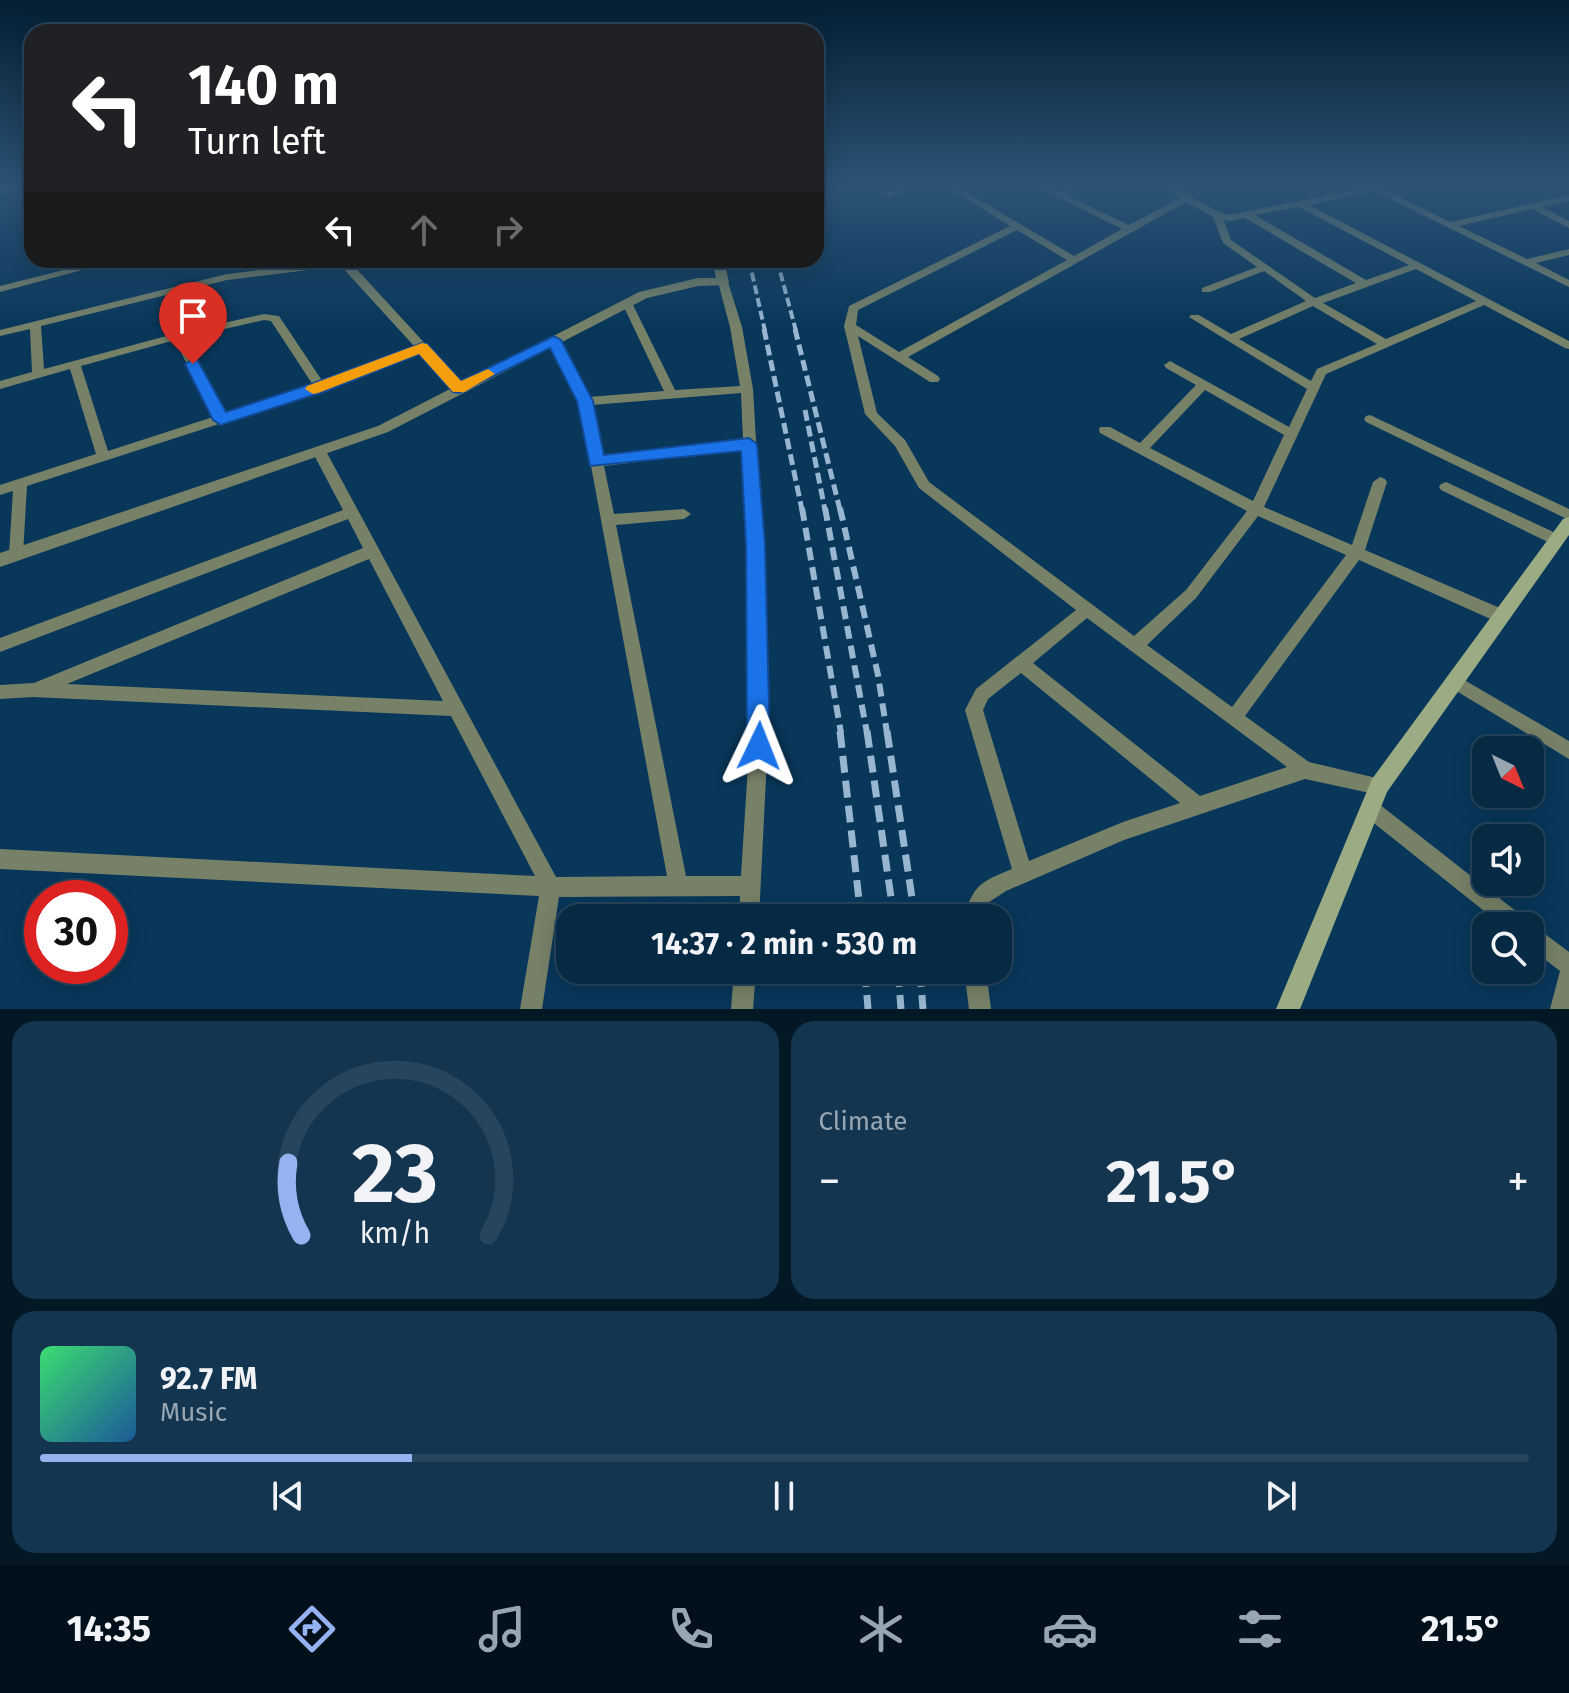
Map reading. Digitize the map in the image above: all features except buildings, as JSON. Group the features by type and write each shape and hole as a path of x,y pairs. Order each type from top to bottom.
{"main road":[{"path":"1288,1009 1372,810 1379,786 1563,531"}],"street":[{"path":"1003,233 857,304 850,313 850,326 871,414 900,443 924,485 1135,646 1305,770 1379,786"},
{"path":"1030,233 1074,260"},
{"path":"899,357 1122,233"},
{"path":"1224,233 1227,241 1263,268 1384,343"},
{"path":"1278,233 1365,284"},
{"path":"1355,233 1569,346"},
{"path":"1464,233 1569,284"},
{"path":"1525,263 1569,252"},
{"path":"1231,338 1314,302 1416,266"},
{"path":"53,268 54,276"},
{"path":"0,289 84,268"},
{"path":"0,333 227,277 296,268"},
{"path":"350,268 459,388"},
{"path":"720,268 736,327 747,389 760,718 750,904"},
{"path":"1206,290 1263,268"},
{"path":"0,560 383,429 627,303 670,286 723,282"},
{"path":"1135,646 1191,594 1256,509 1321,372 1330,365 1482,302"},
{"path":"627,303 671,394"},
{"path":"0,385 178,336 264,317 275,318 320,387"},
{"path":"1195,317 1314,388"},
{"path":"35,323 38,374"},
{"path":"850,326 934,379"},
{"path":"178,336 221,420"},
{"path":"554,340 585,401 678,884"},
{"path":"0,490 320,387 422,347"},
{"path":"74,363 103,457"},
{"path":"1170,365 1292,434"},
{"path":"1142,449 1204,384"},
{"path":"585,401 747,389"},
{"path":"1370,419 1569,515"},
{"path":"1105,430 1256,509 1501,616"},
{"path":"597,462 749,444"},
{"path":"320,453 551,887 531,1009"},
{"path":"1234,718 1357,551 1380,482"},
{"path":"16,554 20,483"},
{"path":"1446,487 1563,531"},
{"path":"0,645 352,512"},
{"path":"608,520 684,514"},
{"path":"33,690 372,551"},
{"path":"1023,874 974,710 982,694 1088,609"},
{"path":"1021,663 1198,806"},
{"path":"1454,681 1569,751"},
{"path":"0,692 33,690 457,709"},
{"path":"978,904 982,895 1023,874 1123,831 1305,770"},
{"path":"1372,810 1501,912"},
{"path":"0,859 551,887 751,886"},
{"path":"1544,946 1569,965"},
{"path":"1561,1009 1569,974"},
{"path":"742,1009 744,984"},
{"path":"977,984 980,1009"}],"railway":[{"path":"751,268 765,331"},
{"path":"779,268 796,331"},
{"path":"764,329 802,510"},
{"path":"795,329 840,510"},
{"path":"805,410 825,510"},
{"path":"802,508 841,733"},
{"path":"825,508 867,733"},
{"path":"840,508 878,675 887,733"},
{"path":"840,731 859,904"},
{"path":"867,731 892,904"},
{"path":"887,731 913,904"},
{"path":"866,984 868,1009"},
{"path":"899,984 901,1009"},
{"path":"921,984 923,1009"}],"slow traffic":[{"path":"313,389 422,347 459,388 488,374"}],"route":[{"path":"193,364 221,420 320,387 422,347 459,388 554,340 585,401 597,462 749,444 755,545 759,746"}]}
